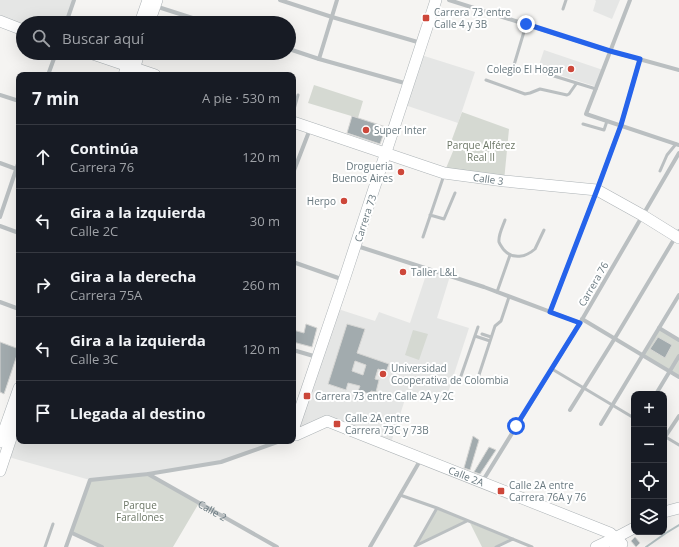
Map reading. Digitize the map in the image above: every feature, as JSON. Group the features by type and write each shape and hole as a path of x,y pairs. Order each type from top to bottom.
{"street":[{"path":"68,16 74,0"},
{"path":"280,0 422,43"},
{"path":"319,59 338,0"},
{"name":"Carrera 73","path":"296,421 356,245 436,0"},
{"path":"449,0 610,51 679,70"},
{"path":"630,0 586,114 677,144"},
{"path":"144,16 153,2"},
{"path":"150,16 153,2"},
{"path":"153,2 190,16"},
{"path":"0,21 16,27"},
{"path":"296,51 408,84"},
{"path":"550,312 621,125 640,59"},
{"path":"49,72 53,60"},
{"path":"105,60 129,71"},
{"path":"129,71 130,60"},
{"path":"129,71 135,60"},
{"path":"0,95 16,100"},
{"name":"Calle 3","path":"296,123 444,173 504,181 597,190 678,235"},
{"path":"296,165 310,128"},
{"name":"Carrera 76","path":"482,483 581,321 679,153"},
{"path":"0,163 16,168"},
{"path":"0,217 16,174"},
{"path":"0,226 16,232"},
{"path":"570,410 678,235"},
{"path":"356,245 497,292 550,312 581,321 615,338 679,377"},
{"path":"296,263 344,280"},
{"path":"600,424 679,295"},
{"path":"0,302 16,308"},
{"path":"659,328 679,340"},
{"path":"296,351 317,357"},
{"path":"658,391 679,356"},
{"path":"0,442 16,397"},
{"path":"667,434 679,416"},
{"path":"0,472 6,428 16,417"},
{"name":"Calle 2A","path":"296,434 327,421 610,534 620,544"},
{"path":"66,547 90,480 148,474 221,462 272,444"},
{"path":"370,547 422,459"},
{"name":"Calle 2","path":"148,474 277,547"},
{"path":"667,511 679,508"},
{"path":"596,547 620,544 631,531"},
{"path":"72,532 102,547"}],"lane":[{"path":"563,9 566,0"},
{"path":"511,75 526,24"},
{"path":"541,72 596,89"},
{"path":"486,80 525,94 540,89 567,95 576,84"},
{"path":"296,102 298,95"},
{"path":"583,124 604,130 607,121"},
{"path":"660,171 666,155 677,144"},
{"path":"423,237 444,173"},
{"path":"430,215 444,219 455,193"},
{"path":"505,220 499,240 500,244 510,255 520,257 533,251 544,230"},
{"path":"497,292 510,255"},
{"path":"477,381 495,326 501,321 509,297"},
{"path":"461,376 478,327"},
{"path":"482,334 491,337"},
{"path":"475,336 490,341"},
{"path":"552,369 631,416"},
{"path":"667,438 679,445"},
{"path":"400,495 437,508 532,547"},
{"path":"415,546 437,508"},
{"path":"415,546 467,521"},
{"path":"45,547 53,524"},
{"path":"496,547 513,539"}],"shaded area":[{"path":"0,0 74,0 68,16 16,16 16,27 0,21"},
{"path":"595,0 620,0 612,19 593,11"},
{"name":"Colegio El Hogar","path":"544,50 603,70 597,87 538,68"},
{"path":"418,54 475,72 458,123 402,104"},
{"name":"Universidad Cooperativa de Colombia","path":"428,269 450,276 437,318 469,328 445,402 408,390 390,446 327,421 296,435 296,408 299,409 335,308 375,321 379,312 410,323"},
{"path":"16,423 16,444 272,444 221,462 90,480 5,456"}],"green space":[{"path":"314,85 363,101 358,118 308,103"},
{"name":"Parque Alférez Real II","path":"462,112 509,129 504,181 444,173 456,144 451,142"},
{"path":"659,328 679,340 679,377 643,355"},
{"path":"413,330 428,334 419,360 405,355"},
{"name":"Parque Farallones","path":"148,474 199,503 173,547 102,547 72,533 90,480"},
{"path":"437,508 467,521 415,546"},
{"path":"470,523 513,539 496,547 482,547"}],"building":[{"name":"Super Inter","path":"352,116 386,127 380,144 347,133"},
{"path":"306,324 317,328 312,347 296,343 296,331 304,333"},
{"path":"347,324 365,329 357,353 389,364 386,372 378,369 375,379 379,380 376,392 371,391 370,394 358,391 360,386 348,383 346,390 328,384","holes":["355,361 366,365 363,375 352,371"]},
{"path":"658,337 672,345 665,358 650,349"},
{"path":"0,342 16,348 16,358 4,394 0,392"},
{"path":"473,436 479,440 470,470 464,468"},
{"path":"489,447 496,450 480,474 474,472"},
{"path":"635,537 640,543 636,547 631,541"}],"waterway":[{"path":"646,547 679,525"}],"place":[{"name":"Carrera 73 entre Calle 4 y 3B","path":"426,18"},
{"name":"Colegio El Hogar","path":"571,69"},
{"name":"Super Inter","path":"366,130"},
{"name":"Drogueria Buenos Aires","path":"401,172"},
{"name":"Herpo","path":"344,201"},
{"name":"Taller L&L","path":"403,272"},
{"name":"Universidad Cooperativa de Colombia","path":"383,374"},
{"name":"Carrera 73 entre Calle 2A y 2C","path":"307,396"},
{"name":"Calle 2A entre Carrera 73C y 73B","path":"337,424"},
{"name":"Calle 2A entre Carrera 76A y 76","path":"501,491"}],"route":[{"path":"516,426 580,323 550,312 621,125 640,59 526,24"}]}
